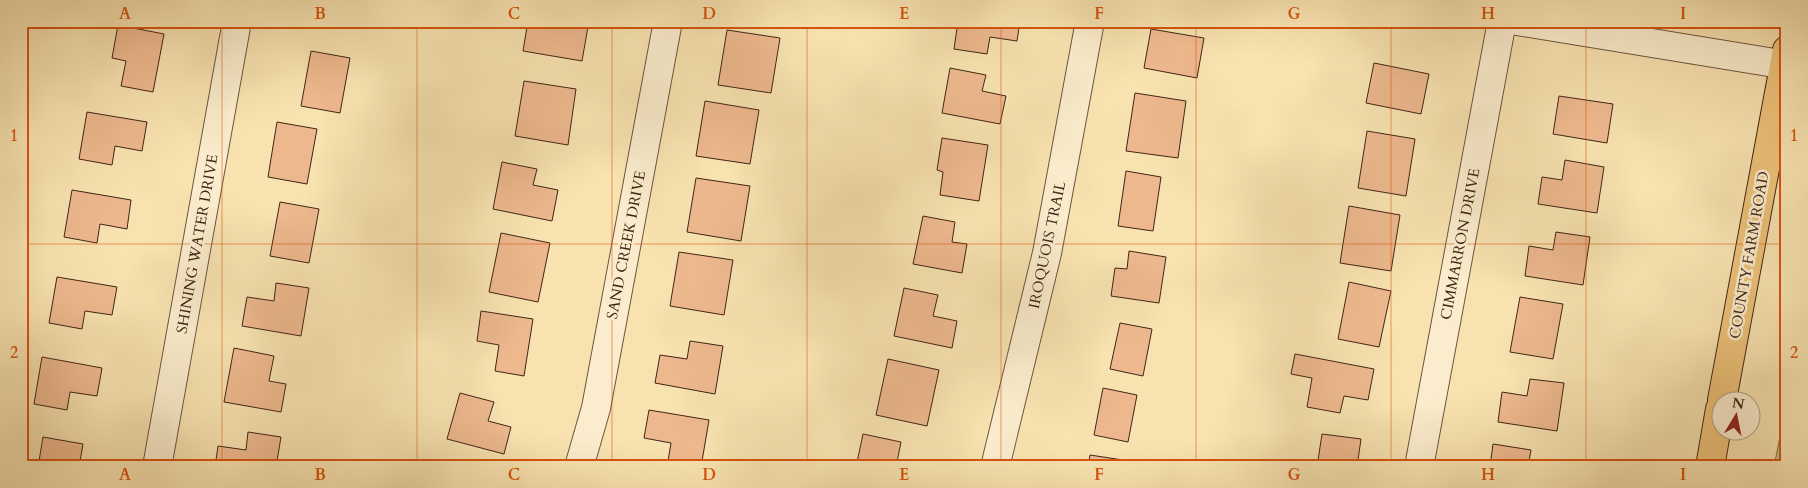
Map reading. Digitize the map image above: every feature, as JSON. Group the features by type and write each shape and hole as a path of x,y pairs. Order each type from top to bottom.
{"main road":[{"name":"COUNTY FARM ROAD","path":"1724,390 1786,60"},
{"path":"1710,467 1715,440"}],"street":[{"name":"SHINING WATER DRIVE","path":"157,467 237,21"},
{"name":"SAND CREEK DRIVE","path":"579,467 596,408 668,21"},
{"name":"IROQUOIS TRAIL","path":"995,467 1047,253 1090,21"},
{"name":"CIMMARRON DRIVE","path":"1419,467 1502,21"},
{"path":"1517,21 1786,60"}],"green space":[{"path":"1786,405 1787,467 1774,467"}],"building":[{"path":"311,21 347,21 346,27"},
{"path":"528,21 589,21 582,61 523,51"},
{"path":"958,21 1020,21 1017,41 990,37 987,54 954,49"},
{"path":"118,25 164,34 153,92 121,86 126,61 112,58"},
{"path":"1151,29 1204,38 1197,78 1144,68"},
{"path":"727,30 780,38 771,93 718,85"},
{"path":"311,51 350,58 340,113 301,106"},
{"path":"1374,63 1429,74 1421,114 1366,103"},
{"path":"950,68 986,75 982,91 1006,96 1000,124 942,113"},
{"path":"524,81 576,89 568,145 515,136"},
{"path":"1135,93 1186,101 1178,158 1126,151"},
{"path":"1559,96 1613,104 1607,143 1553,134"},
{"path":"705,101 759,110 750,164 696,156"},
{"path":"87,112 147,122 142,151 115,146 112,165 79,159"},
{"path":"277,122 317,129 307,184 268,177"},
{"path":"1367,131 1415,139 1406,196 1358,188"},
{"path":"942,138 988,145 979,201 940,195 943,172 937,170"},
{"path":"1565,160 1604,167 1597,213 1538,204 1542,177 1562,180"},
{"path":"502,162 537,169 533,185 558,190 552,221 493,209"},
{"path":"1126,171 1161,177 1153,231 1118,226"},
{"path":"696,178 750,186 741,241 687,232"},
{"path":"72,190 131,200 127,229 100,224 97,243 64,237"},
{"path":"280,202 319,209 309,263 270,256"},
{"path":"1349,206 1400,215 1391,271 1340,263"},
{"path":"923,216 955,222 952,242 967,244 962,273 913,264"},
{"path":"1556,232 1590,237 1583,285 1525,276 1529,246 1553,250"},
{"path":"501,233 550,243 538,302 489,292"},
{"path":"1129,251 1166,257 1159,303 1111,296 1115,268 1127,269"},
{"path":"679,252 733,260 724,315 670,306"},
{"path":"57,277 117,287 112,315 85,311 82,329 49,323"},
{"path":"1349,282 1391,291 1379,347 1338,339"},
{"path":"276,283 309,288 301,336 242,326 247,297 274,301"},
{"path":"904,288 938,295 933,316 957,321 952,348 894,336"},
{"path":"1520,297 1563,304 1553,359 1510,352"},
{"path":"481,311 533,319 524,376 495,371 499,345 477,341"},
{"path":"1120,323 1152,329 1143,376 1110,369"},
{"path":"690,341 723,346 715,394 655,383 660,355 687,359"},
{"path":"234,348 274,356 269,381 286,384 281,412 224,402"},
{"path":"1295,354 1374,369 1368,400 1344,396 1340,413 1307,407 1312,378 1291,374"},
{"path":"42,357 102,368 97,396 70,392 67,410 34,404"},
{"path":"888,359 939,370 927,426 876,415"},
{"path":"1530,379 1564,383 1557,431 1498,422 1502,392 1527,396"},
{"path":"1103,388 1137,395 1128,442 1094,435"},
{"path":"460,393 494,402 488,421 511,427 504,454 447,439"},
{"path":"649,410 709,420 701,467 668,461 671,443 644,438"},
{"path":"248,432 281,437 276,467 215,467 218,446 246,450"},
{"path":"863,434 901,442 896,467 856,467"},
{"path":"1322,434 1361,439 1357,467 1317,467"},
{"path":"43,437 83,444 79,467 38,467"},
{"path":"1493,444 1531,450 1528,467 1490,467"},
{"path":"1090,455 1123,460 1122,467 1088,467"}]}
